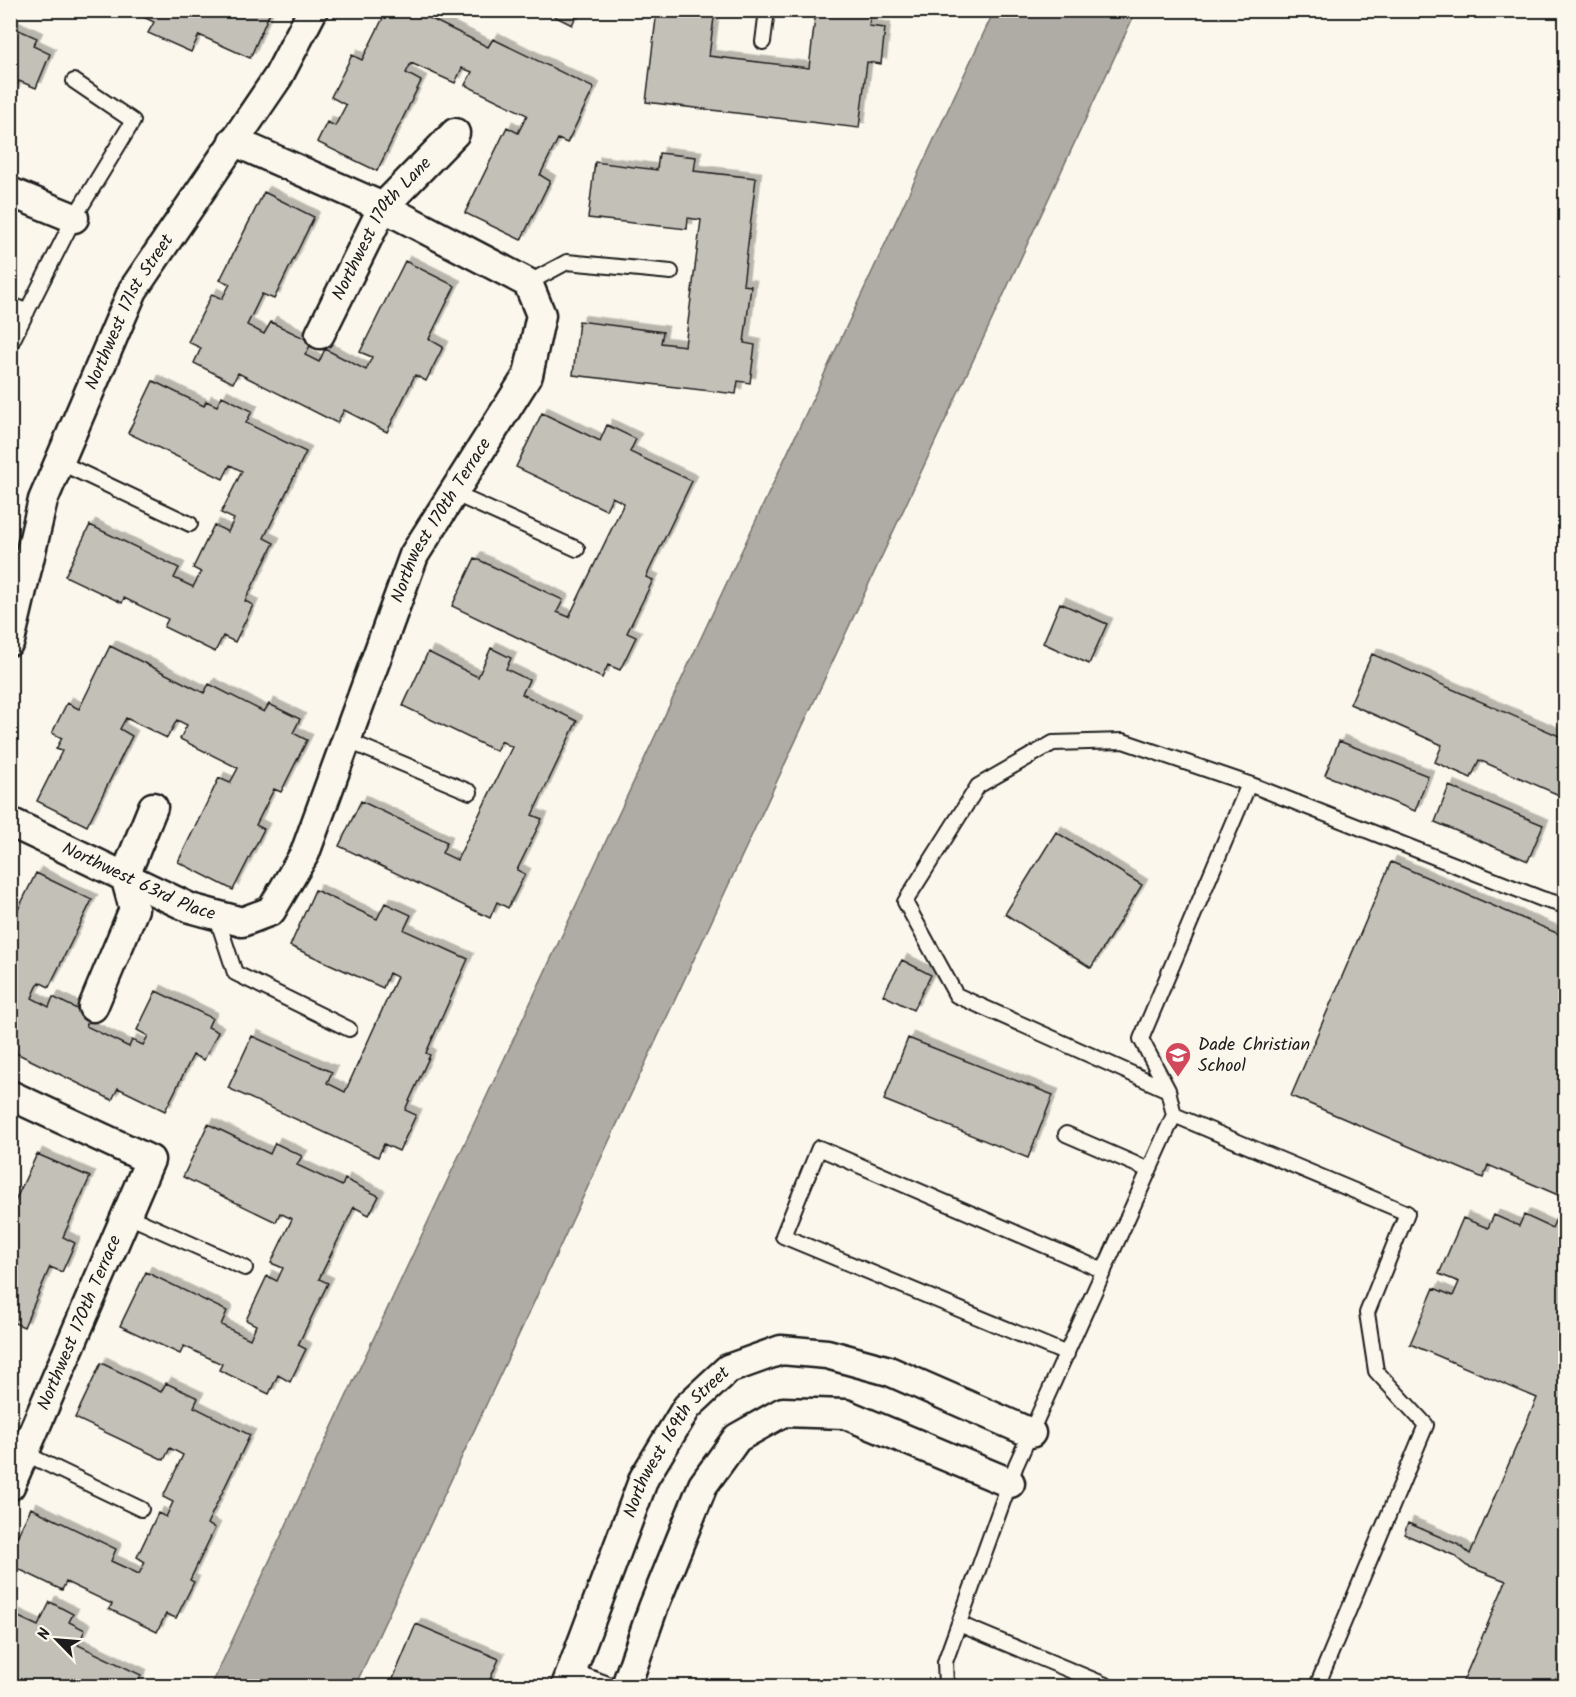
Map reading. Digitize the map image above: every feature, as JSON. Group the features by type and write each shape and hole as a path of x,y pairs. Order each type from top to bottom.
{"street":[{"name":"Northwest 171st Street","path":"10,641 43,500 133,290 278,77 313,10"},
{"name":"Northwest 170th Lane","path":"320,334 383,207 455,133"},
{"path":"233,141 383,207 528,283"},
{"path":"10,192 74,218"},
{"name":"Northwest 170th Terrace","path":"271,911 304,853 414,555 528,375 541,315 528,283"},
{"path":"93,1007 134,909 125,876 153,807"},
{"name":"Northwest 63rd Place","path":"10,822 190,908 242,922 271,911"},
{"name":"Northwest 17Oth Terrace","path":"10,1486 150,1160 12,1098"},
{"name":"Northwest 169th Street","path":"569,1679 644,1478 687,1407 728,1369 781,1350 827,1354 890,1371 1031,1433"},
{"path":"626,1686 653,1608 703,1485 737,1438 783,1412 845,1414 1010,1484"}],"lane":[{"path":"763,42 767,10"},
{"path":"10,345 74,218 133,122 74,81"},
{"path":"528,283 567,262 670,272"},
{"path":"10,304 27,312"},
{"path":"59,462 190,524"},
{"path":"453,493 577,549"},
{"path":"346,740 470,792"},
{"path":"1168,1090 956,994 905,902 978,786 1053,743 1123,741 1249,784 1542,900 1566,906"},
{"path":"951,1686 946,1684 945,1662 1010,1484 1174,1115 1168,1090 1141,1039 1249,784"},
{"path":"216,915 235,973 349,1029"},
{"path":"1174,1115 1407,1213 1367,1313 1376,1371 1426,1425 1317,1686"},
{"path":"1066,1134 1149,1170"},
{"path":"1067,1354 783,1236 819,1148 1104,1271"},
{"path":"126,1215 245,1268"},
{"path":"24,1453 141,1509"},
{"path":"959,1624 1108,1686"},
{"path":"569,1679 614,1686"}],"shaded area":[{"path":"994,11 1136,11 355,1686 211,1686"}],"building":[{"path":"129,10 271,10 250,58 199,35 191,52 148,33 154,22"},
{"path":"387,10 413,10 488,47 493,39 594,88 567,143 558,139 540,175 550,181 521,240 465,213 507,127 518,133 527,115 465,85 472,72 462,68 455,83 411,63 406,73 421,81 377,171 317,142 327,122 335,126 346,105 331,97 352,55 362,60"},
{"path":"542,10 579,10 572,25"},
{"path":"657,10 715,10 709,56 809,68 816,10 871,10 869,26 885,28 881,64 867,62 859,128 646,102"},
{"path":"10,26 37,38 33,46 50,54 36,88 19,81 10,100"},
{"path":"659,153 696,157 694,171 756,178 743,285 751,286 744,343 755,345 750,383 738,381 736,394 573,375 579,321 663,332 661,343 685,346 701,220 688,218 687,229 588,218 595,162 657,170"},
{"path":"264,192 314,217 274,299 262,294 247,325 264,334 271,322 312,342 305,355 319,362 325,349 366,370 372,357 360,352 405,261 455,286 429,339 443,347 426,381 415,375 387,432 344,410 337,423 238,373 233,383 194,363 201,348 188,342 212,294 222,299 230,284 220,280"},
{"path":"153,381 204,406 206,401 217,406 222,396 252,411 246,423 306,452 264,538 274,543 245,601 253,605 235,642 223,636 215,652 164,627 168,619 124,598 122,603 65,576 90,525 179,568 174,578 193,587 201,572 193,568 214,525 228,532 234,519 221,513 242,471 230,465 223,479 128,433"},
{"path":"542,413 600,441 607,425 636,439 630,452 692,481 646,577 653,580 627,633 636,637 620,670 608,665 602,678 452,606 475,558 563,600 557,612 569,617 624,503 612,497 606,510 516,467"},
{"path":"1060,603 1107,624 1089,664 1043,643"},
{"path":"110,646 204,693 209,684 264,712 269,704 300,719 293,733 307,740 281,792 274,789 256,825 264,829 233,890 178,862 219,778 230,783 238,768 180,739 187,725 177,720 167,738 126,718 120,729 132,736 87,826 37,801 62,751 56,749 62,738 52,733 67,703 79,709"},
{"path":"491,648 511,658 506,669 529,680 522,694 577,721 532,815 542,819 517,870 525,874 508,908 497,902 490,918 339,846 361,801 447,842 442,853 457,860 512,747 501,741 496,751 403,706 428,652 478,677"},
{"path":"1372,654 1566,739 1566,798 1479,760 1471,778 1435,762 1442,745 1350,704"},
{"path":"1339,741 1428,776 1415,811 1325,775"},
{"path":"1449,786 1543,825 1528,861 1435,822"},
{"path":"1056,832 1142,885 1091,968 1005,914"},
{"path":"1391,862 1566,937 1566,1686 1461,1686 1506,1581 1467,1566 1453,1555 1404,1534 1408,1523 1459,1545 1470,1554 1537,1398 1410,1344 1434,1288 1453,1296 1459,1282 1439,1274 1463,1218 1488,1228 1494,1215 1519,1226 1524,1215 1552,1228 1565,1198 1488,1165 1483,1178 1291,1096"},
{"path":"36,873 92,900 49,987 39,982 32,998 49,1007 53,997 91,1016 86,1026 129,1047 132,1040 143,1045 148,1036 137,1030 156,991 212,1018 208,1027 218,1032 204,1060 193,1055 165,1111 118,1088 112,1100 10,1050 10,926"},
{"path":"315,890 377,919 385,903 411,915 404,930 468,959 426,1053 430,1055 405,1110 416,1115 399,1151 384,1144 378,1157 228,1088 252,1036 332,1072 327,1083 345,1092 397,977 389,973 383,988 290,946"},
{"path":"902,960 931,975 913,1010 883,995"},
{"path":"908,1038 1053,1095 1028,1158 884,1100"},
{"path":"208,1124 270,1154 275,1143 302,1156 297,1165 342,1186 345,1179 379,1196 369,1215 354,1207 319,1279 328,1283 298,1345 306,1349 290,1382 278,1375 269,1394 219,1370 222,1364 184,1346 180,1354 120,1326 146,1272 227,1311 221,1325 250,1339 256,1325 246,1320 267,1276 277,1281 283,1268 271,1263 292,1219 280,1213 276,1222 183,1177"},
{"path":"37,1154 90,1177 63,1237 75,1243 62,1272 50,1267 24,1327 10,1321 10,1212"},
{"path":"101,1363 161,1392 166,1383 198,1398 194,1407 250,1435 207,1524 215,1528 190,1580 194,1582 176,1618 166,1614 157,1632 109,1609 112,1604 66,1582 62,1590 10,1565 10,1551 31,1508 116,1549 111,1561 139,1574 145,1562 137,1557 158,1513 166,1517 173,1502 163,1497 183,1455 170,1448 164,1460 75,1418"},
{"path":"50,1602 73,1614 69,1622 85,1630 78,1645 141,1675 135,1686 30,1686 10,1677 10,1613 38,1626"},
{"path":"416,1624 499,1659 487,1686 390,1686"}],"place":[{"name":"Dade Christian School","path":"1178,1078"}]}
